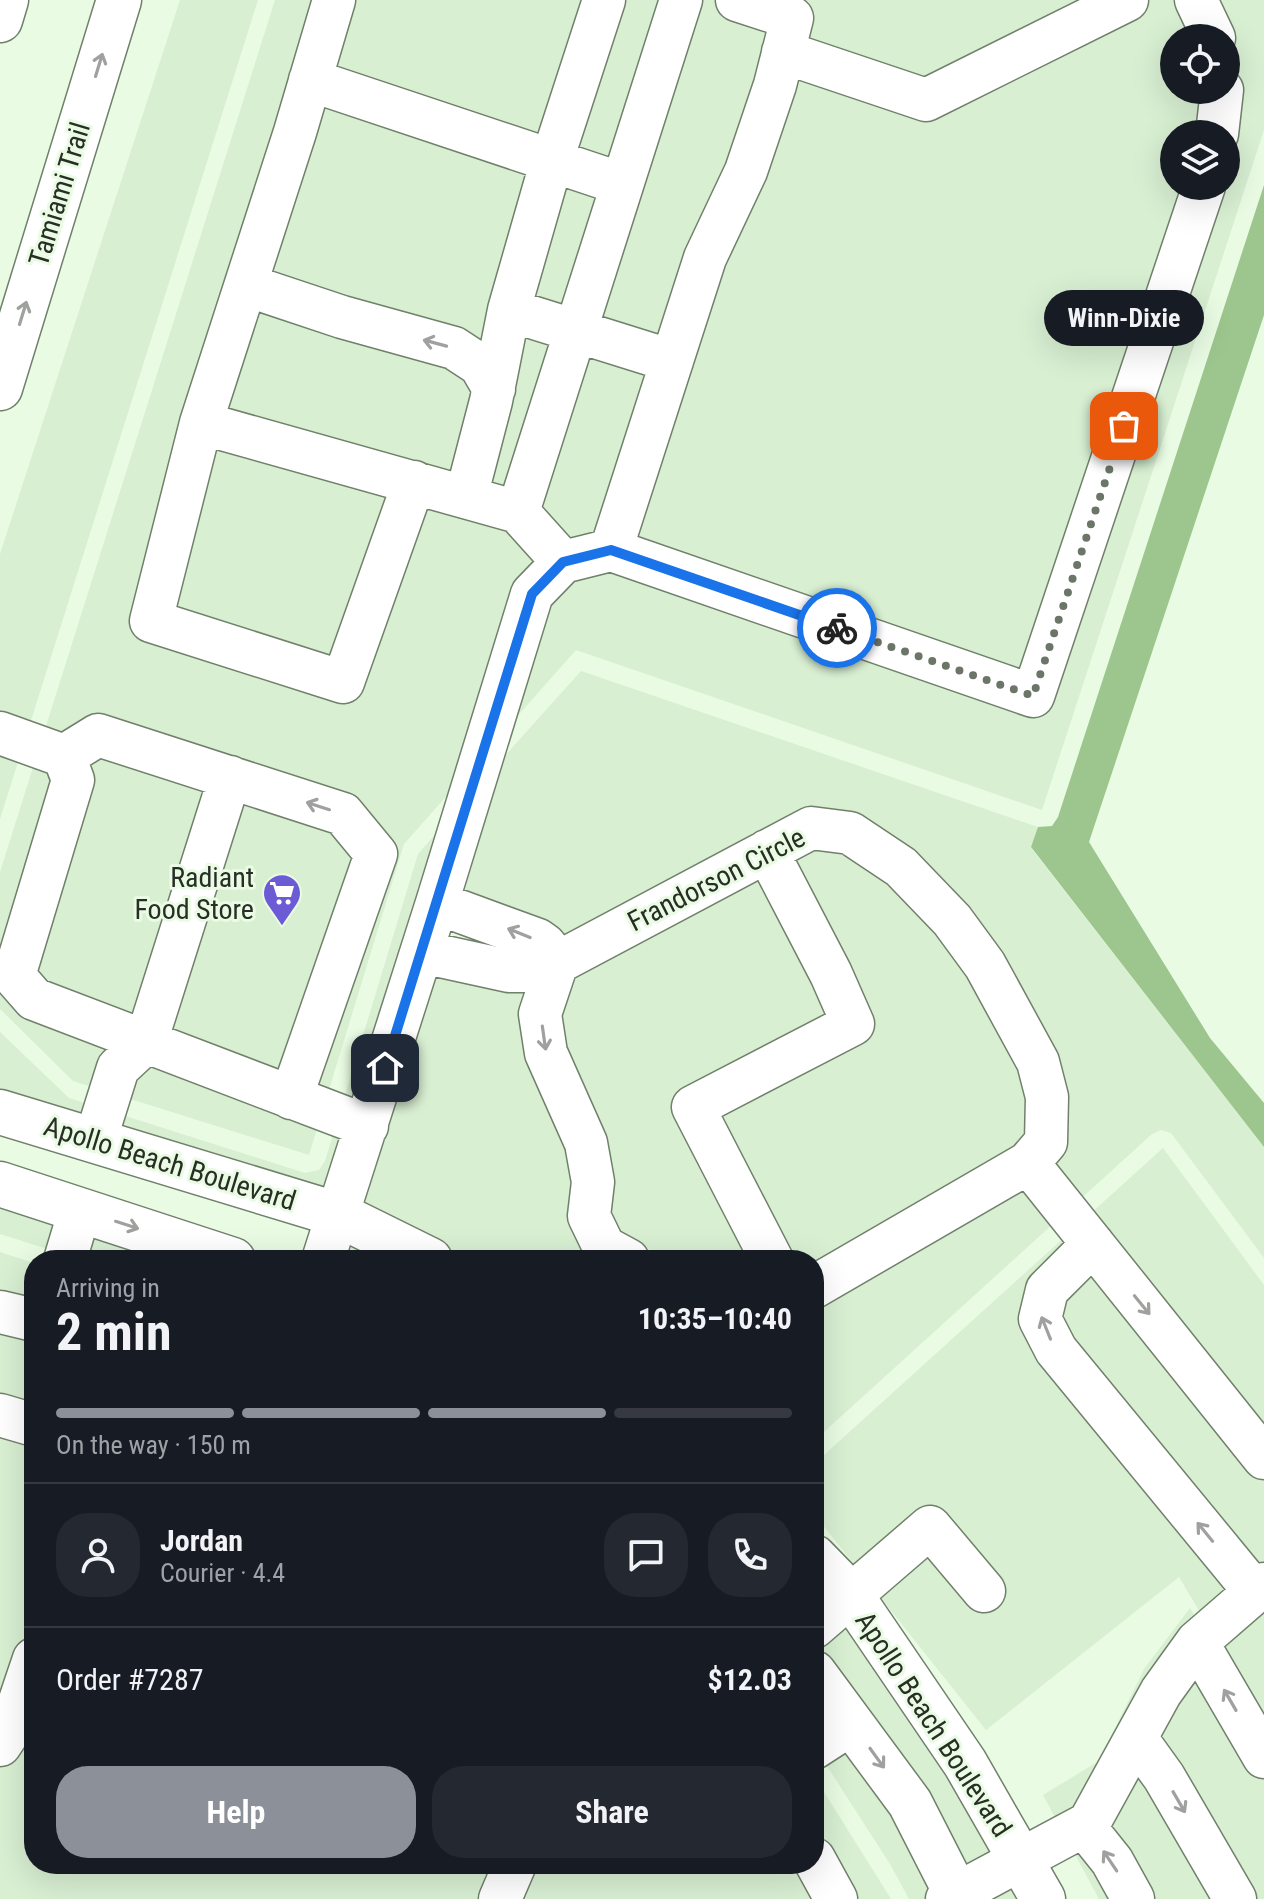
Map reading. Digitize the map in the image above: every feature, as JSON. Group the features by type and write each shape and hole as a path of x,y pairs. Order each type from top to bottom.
{"main road":[{"path":"0,20 6,0"},
{"name":"Tamiami Trail","path":"0,388 119,0"},
{"name":"Apollo Beach Boulevard","path":"0,1112 339,1215 410,1250"},
{"path":"0,1184 202,1250"},
{"name":"Apollo Beach Boulevard","path":"824,1567 850,1594 965,1763 1043,1899"},
{"path":"824,1687 910,1803 954,1897"}],"street":[{"path":"334,0 201,423 151,621 343,682 414,482"},
{"path":"466,497 494,389 509,310 552,160 604,0"},
{"path":"518,512 681,0"},
{"path":"737,0 792,23 926,100 1127,0"},
{"path":"1196,0 1207,24"},
{"path":"611,550 705,258 746,171 792,23"},
{"path":"310,80 622,184"},
{"path":"327,1250 532,594 563,562 611,550 1033,696 1199,200"},
{"path":"246,285 342,317 454,348 480,365 494,389"},
{"path":"509,310 672,361"},
{"path":"201,423 518,512 563,562"},
{"path":"0,733 64,756 73,780 14,976 34,999 367,1126"},
{"path":"64,756 98,735 343,814 376,854 291,1098"},
{"path":"95,1141 118,1068 146,1042 230,777"},
{"name":"Frandorson Circle","path":"422,952 509,971 534,971 557,963 811,828 850,833 901,867 952,920 985,965 1038,1062 1047,1097 1046,1142 1028,1163"},
{"path":"767,851 831,974 853,1024 693,1107 767,1250"},
{"path":"437,903 538,940 557,963 540,1014 546,1053 586,1143 593,1182 589,1216 604,1247 610,1250"},
{"path":"824,1281 1028,1163 1264,1458"},
{"path":"68,1250 80,1210"},
{"path":"954,1897 1089,1823 1161,1692 1197,1642 1260,1588 1056,1350 1040,1319 1047,1290 1093,1244"},
{"path":"0,1312 24,1318"},
{"path":"0,1415 24,1422"},
{"path":"824,1618 930,1527 984,1591"},
{"path":"1197,1642 1264,1757"},
{"path":"0,1745 10,1730 24,1689"},
{"path":"824,1742 851,1724"},
{"path":"1136,1738 1164,1777 1235,1899"},
{"path":"1084,1826 1112,1861 1133,1899"},
{"path":"822,1874 836,1899"}],"shaded area":[{"path":"180,0 258,0 0,819 0,554"},
{"path":"275,0 1264,0 1264,130 1042,810 576,650 404,844 309,1155 73,1081 0,1009 0,872"},
{"path":"1264,185 1264,315 1089,842 1210,1038 1264,1103 1264,1147 1031,847 1038,827 1052,826 1058,817"},
{"path":"581,671 1038,827 1031,848 1264,1147 1264,1258 1171,1133 1161,1130 1152,1134 824,1432 824,1304 1025,1189 1065,1097 851,812 813,807 803,809 562,936 544,921 462,890 502,759"},
{"path":"439,830 409,928 406,927 404,946 327,1189 0,1090 0,1032 69,1098 305,1173 319,1170 325,1161 418,854"},
{"path":"815,849 844,854 890,884 938,934 970,976 1020,1069 1028,1098 1027,1132 1016,1146 824,1258 824,1250 650,1250 617,1231 609,1213 564,1048 560,1017 573,978"},
{"path":"434,976 506,992 527,992 568,1149 589,1250 452,1250 363,1204"},
{"path":"1163,1148 1264,1285 1264,1720 1179,1577 986,1730 824,1527 824,1455"},
{"path":"0,1205 137,1250 50,1250 0,1234"},
{"path":"350,1243 364,1250 348,1250"},
{"path":"0,1252 24,1260 24,1874 824,1874 824,1792 891,1899 0,1899"},
{"path":"824,1595 837,1608 950,1774 1021,1899 981,1899 926,1793 824,1655"},
{"path":"1190,1608 1264,1732 1264,1899 1099,1899 1043,1795 1099,1761 1144,1669"},
{"path":"824,1720 894,1815 937,1899 909,1899 824,1762"}],"way so far":[{"path":"837,628 1033,696 1124,426"}],"place":[{"name":"Winn-Dixie","path":"1124,426"},
{"name":"Radiant Food Store","path":"282,927"}],"route":[{"path":"385,1068 532,594 563,562 611,550 837,628"}]}
